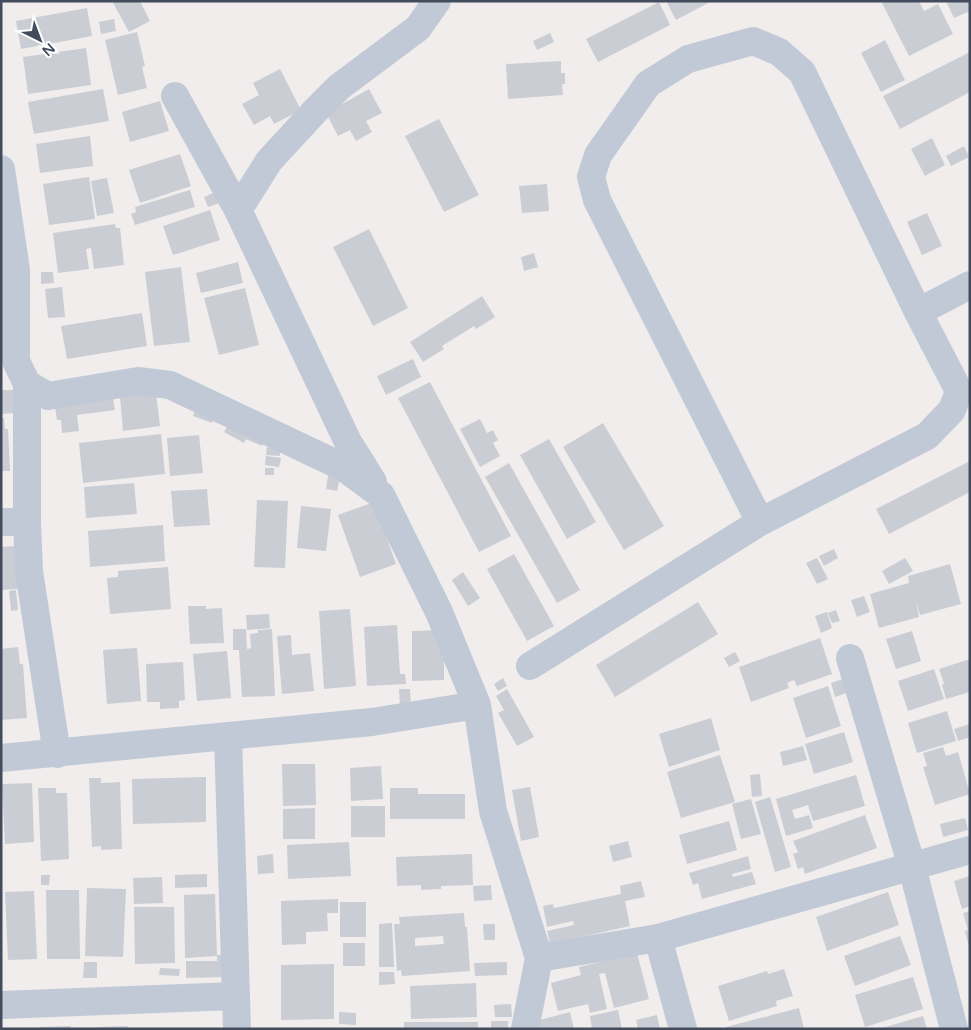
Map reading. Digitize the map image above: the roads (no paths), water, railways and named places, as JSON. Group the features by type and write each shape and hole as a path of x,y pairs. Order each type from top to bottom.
{"street":[{"path":"238,210 269,161 315,111 339,87 418,28 437,1"},
{"path":"530,666 760,522 927,436 952,410 959,391 918,312 802,72 779,52 753,41 688,59 648,84 598,155 591,177 601,209 760,522"},
{"path":"175,96 238,210 348,442 381,495 439,612 478,705 493,811 539,958 525,1029"},
{"path":"1,169 16,361 27,384 14,522 29,571 57,754"},
{"path":"918,312 970,285"},
{"path":"27,384 48,396 138,381 170,384 343,467 381,495"},
{"path":"850,658 912,867 954,1029"},
{"path":"1,758 372,722 478,705"},
{"path":"228,736 237,1029"},
{"path":"539,958 658,938 970,850"},
{"path":"658,938 682,1029"},
{"path":"1,1005 235,996"}]}
